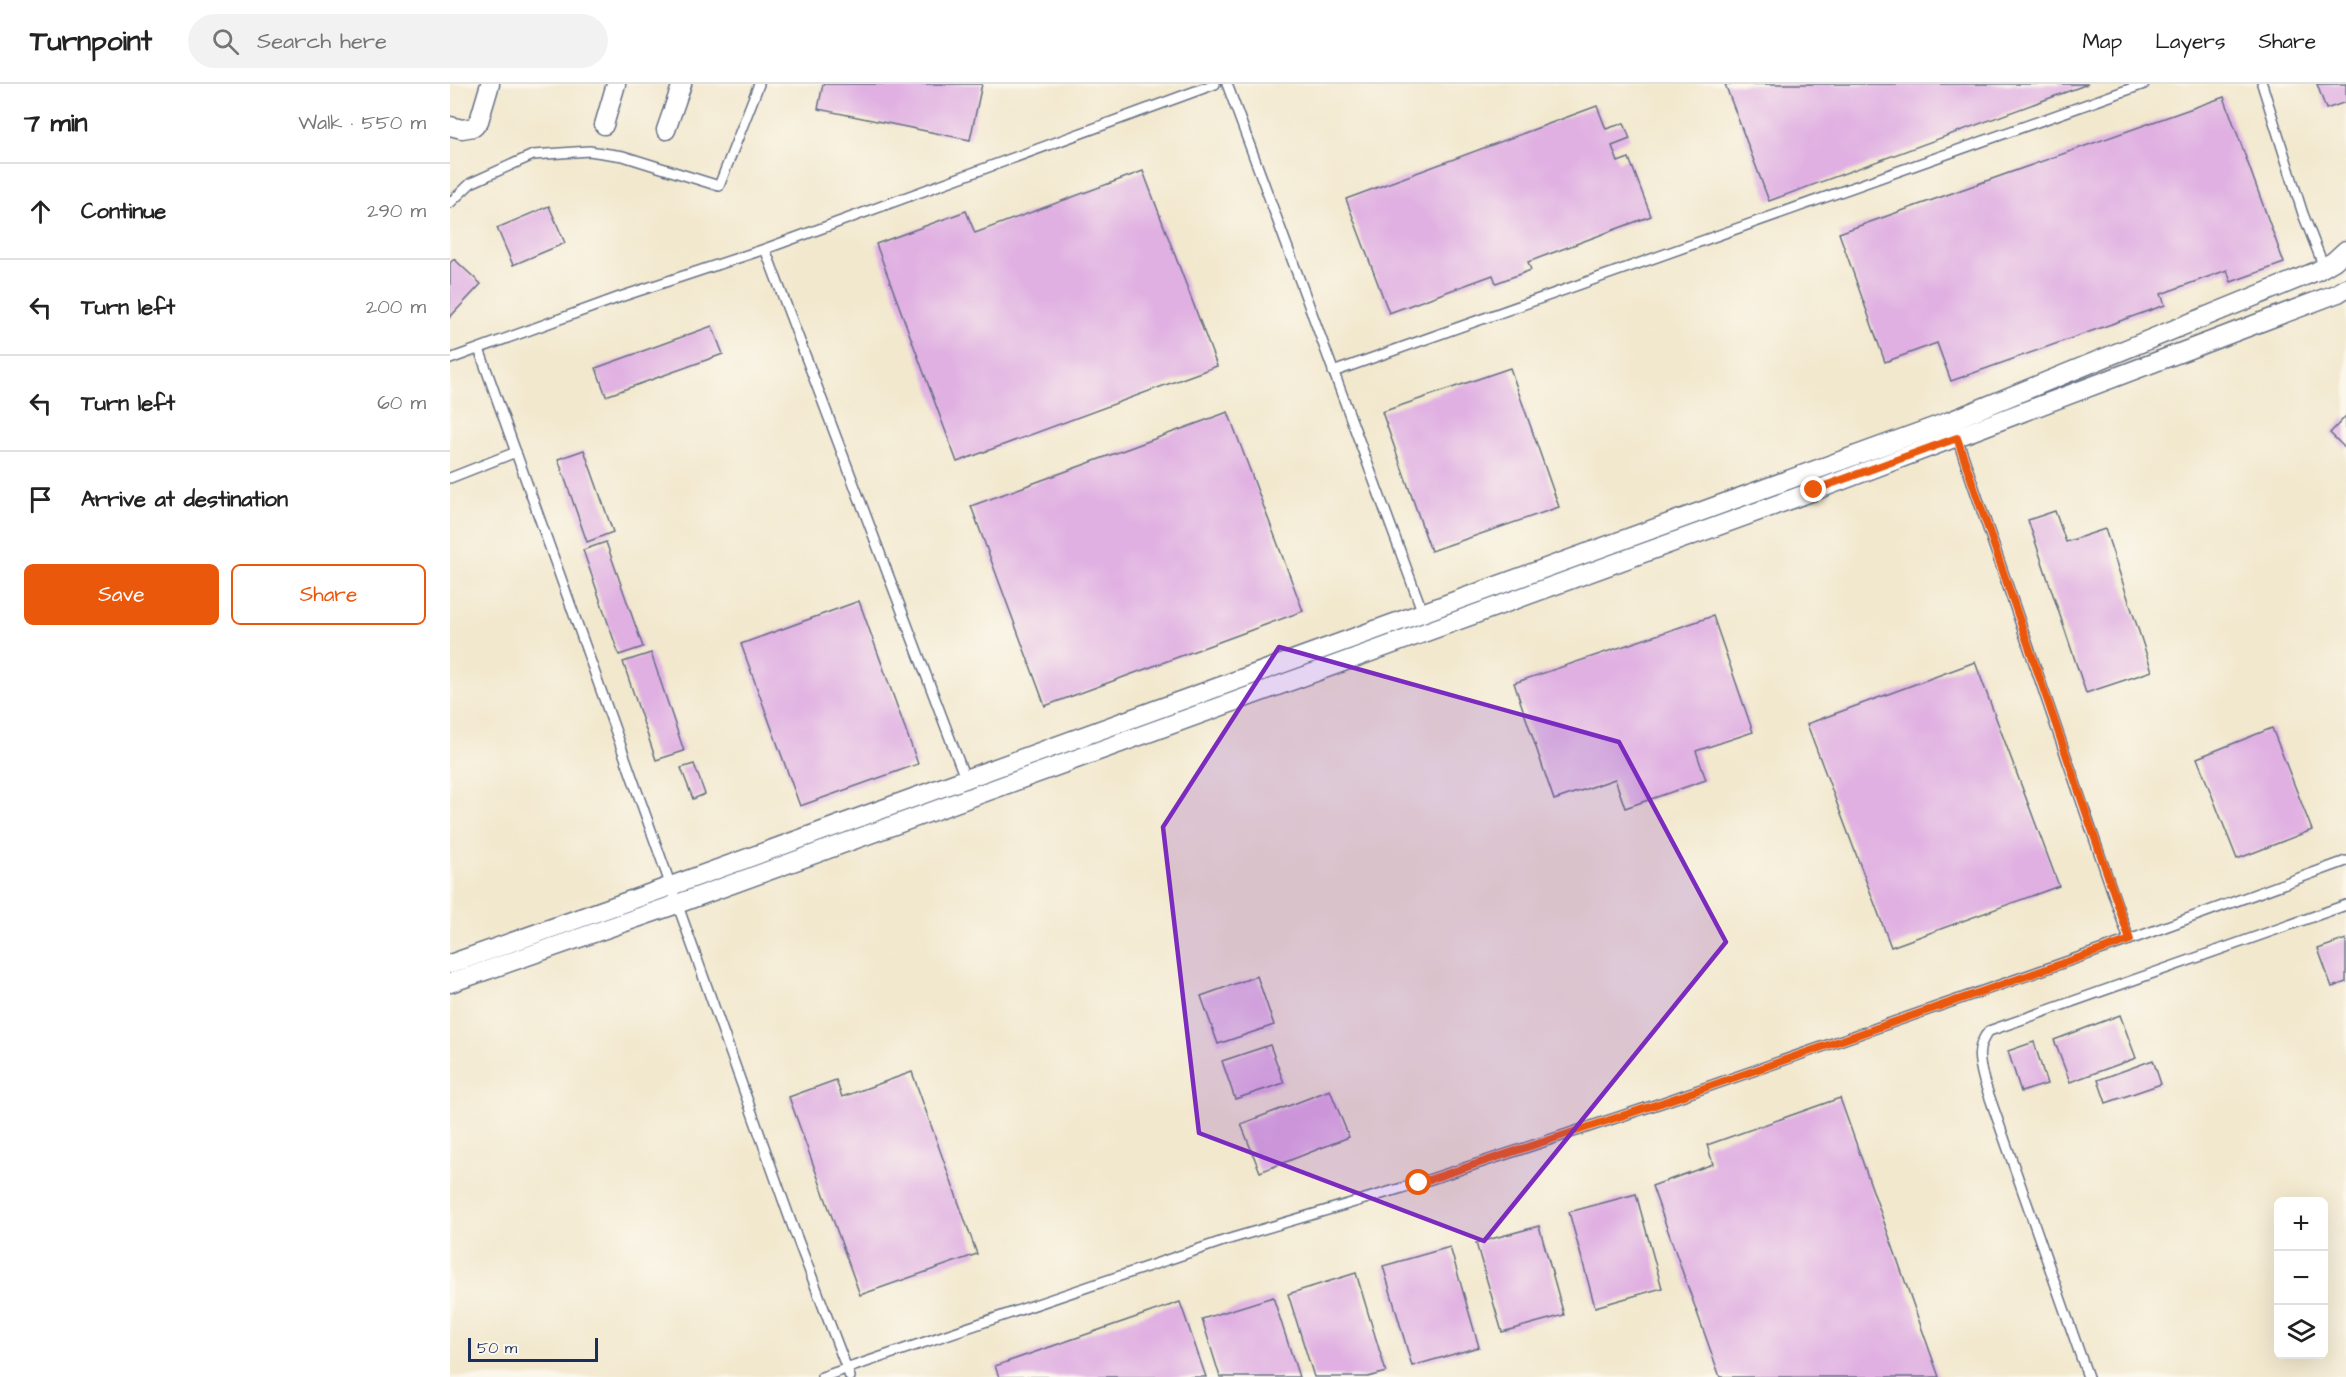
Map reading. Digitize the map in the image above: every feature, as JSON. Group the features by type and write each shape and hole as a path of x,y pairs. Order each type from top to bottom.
{"street":[{"path":"450,126 467,129 474,127 479,120 490,84"},
{"path":"604,125 616,84"},
{"path":"666,130 682,84"},
{"path":"450,964 671,886 1950,421 2334,264 2343,294 1957,438 677,904 450,983"}],"lane":[{"path":"450,203 471,183 533,155 556,153 589,151 623,156 719,186 759,84"},
{"path":"450,359 620,297 765,249 1215,84"},
{"path":"1227,84 1423,613"},
{"path":"1333,372 2144,84"},
{"path":"2262,84 2303,214 2334,264"},
{"path":"765,249 964,778"},
{"path":"479,349 791,1222 848,1373"},
{"path":"1950,421 2130,940"},
{"path":"450,478 516,452"},
{"path":"822,1377 848,1373 1226,1240 1419,1183 1661,1103 2130,940 2346,861"},
{"path":"2088,1377 1984,1081 1978,1057 1981,1040 1989,1031 2346,905"}],"highlighted area":[{"path":"1279,647 1619,742 1726,942 1484,1241 1199,1133 1163,827"}],"building":[{"path":"823,84 982,84 970,140 818,109"},
{"path":"1725,84 2088,84 1769,201"},
{"path":"2317,84 2346,84 2346,102 2326,109"},
{"path":"2224,97 2284,263 2231,282 2227,270 2161,294 2165,305 1951,381 1937,343 1885,362 1839,233"},
{"path":"1597,106 1606,129 1624,123 1630,139 1612,146 1618,162 1629,158 1651,216 1528,262 1531,270 1496,283 1493,275 1389,313 1346,199"},
{"path":"1143,171 1217,366 957,462 876,244 966,211 975,233"},
{"path":"549,206 565,243 513,265 497,228"},
{"path":"454,259 481,284 450,317 450,263"},
{"path":"712,326 723,354 606,396 596,368"},
{"path":"1510,368 1559,507 1431,551 1382,412"},
{"path":"1228,412 1303,611 1045,706 971,506"},
{"path":"2346,416 2346,449 2330,433"},
{"path":"584,450 613,532 587,542 558,459"},
{"path":"2055,511 2066,542 2105,529 2152,671 2086,693 2028,520"},
{"path":"606,542 643,647 619,655 583,550"},
{"path":"859,601 918,764 800,806 741,644"},
{"path":"1713,616 1753,732 1696,751 1706,780 1625,808 1615,779 1554,800 1514,683"},
{"path":"651,653 684,751 656,760 623,662"},
{"path":"1975,662 2059,886 1891,947 1807,724"},
{"path":"2272,728 2312,830 2237,859 2197,758"},
{"path":"694,764 705,794 693,799 681,768"},
{"path":"2346,939 2346,982 2332,987 2318,949"},
{"path":"1257,976 1274,1025 1218,1044 1201,996"},
{"path":"2120,1015 2136,1058 2070,1082 2054,1040"},
{"path":"2034,1042 2047,1084 2021,1092 2008,1051"},
{"path":"1270,1045 1284,1083 1235,1099 1222,1061"},
{"path":"2153,1060 2161,1084 2106,1103 2098,1080"},
{"path":"912,1072 977,1254 860,1295 789,1097 836,1080 842,1097"},
{"path":"1330,1090 1349,1137 1260,1172 1241,1124"},
{"path":"1840,1098 1939,1377 1720,1377 1652,1186 1713,1164 1707,1145"},
{"path":"1636,1194 1662,1288 1595,1307 1569,1212"},
{"path":"1539,1226 1564,1315 1502,1332 1476,1243"},
{"path":"1450,1247 1479,1347 1412,1366 1383,1266"},
{"path":"1356,1273 1386,1372 1368,1377 1314,1377 1288,1294"},
{"path":"1273,1297 1299,1377 1220,1377 1202,1319"},
{"path":"1180,1302 1206,1377 999,1377 995,1366"}],"route":[{"path":"1419,1183 1661,1103 2130,940 1957,438 1814,490"}]}
